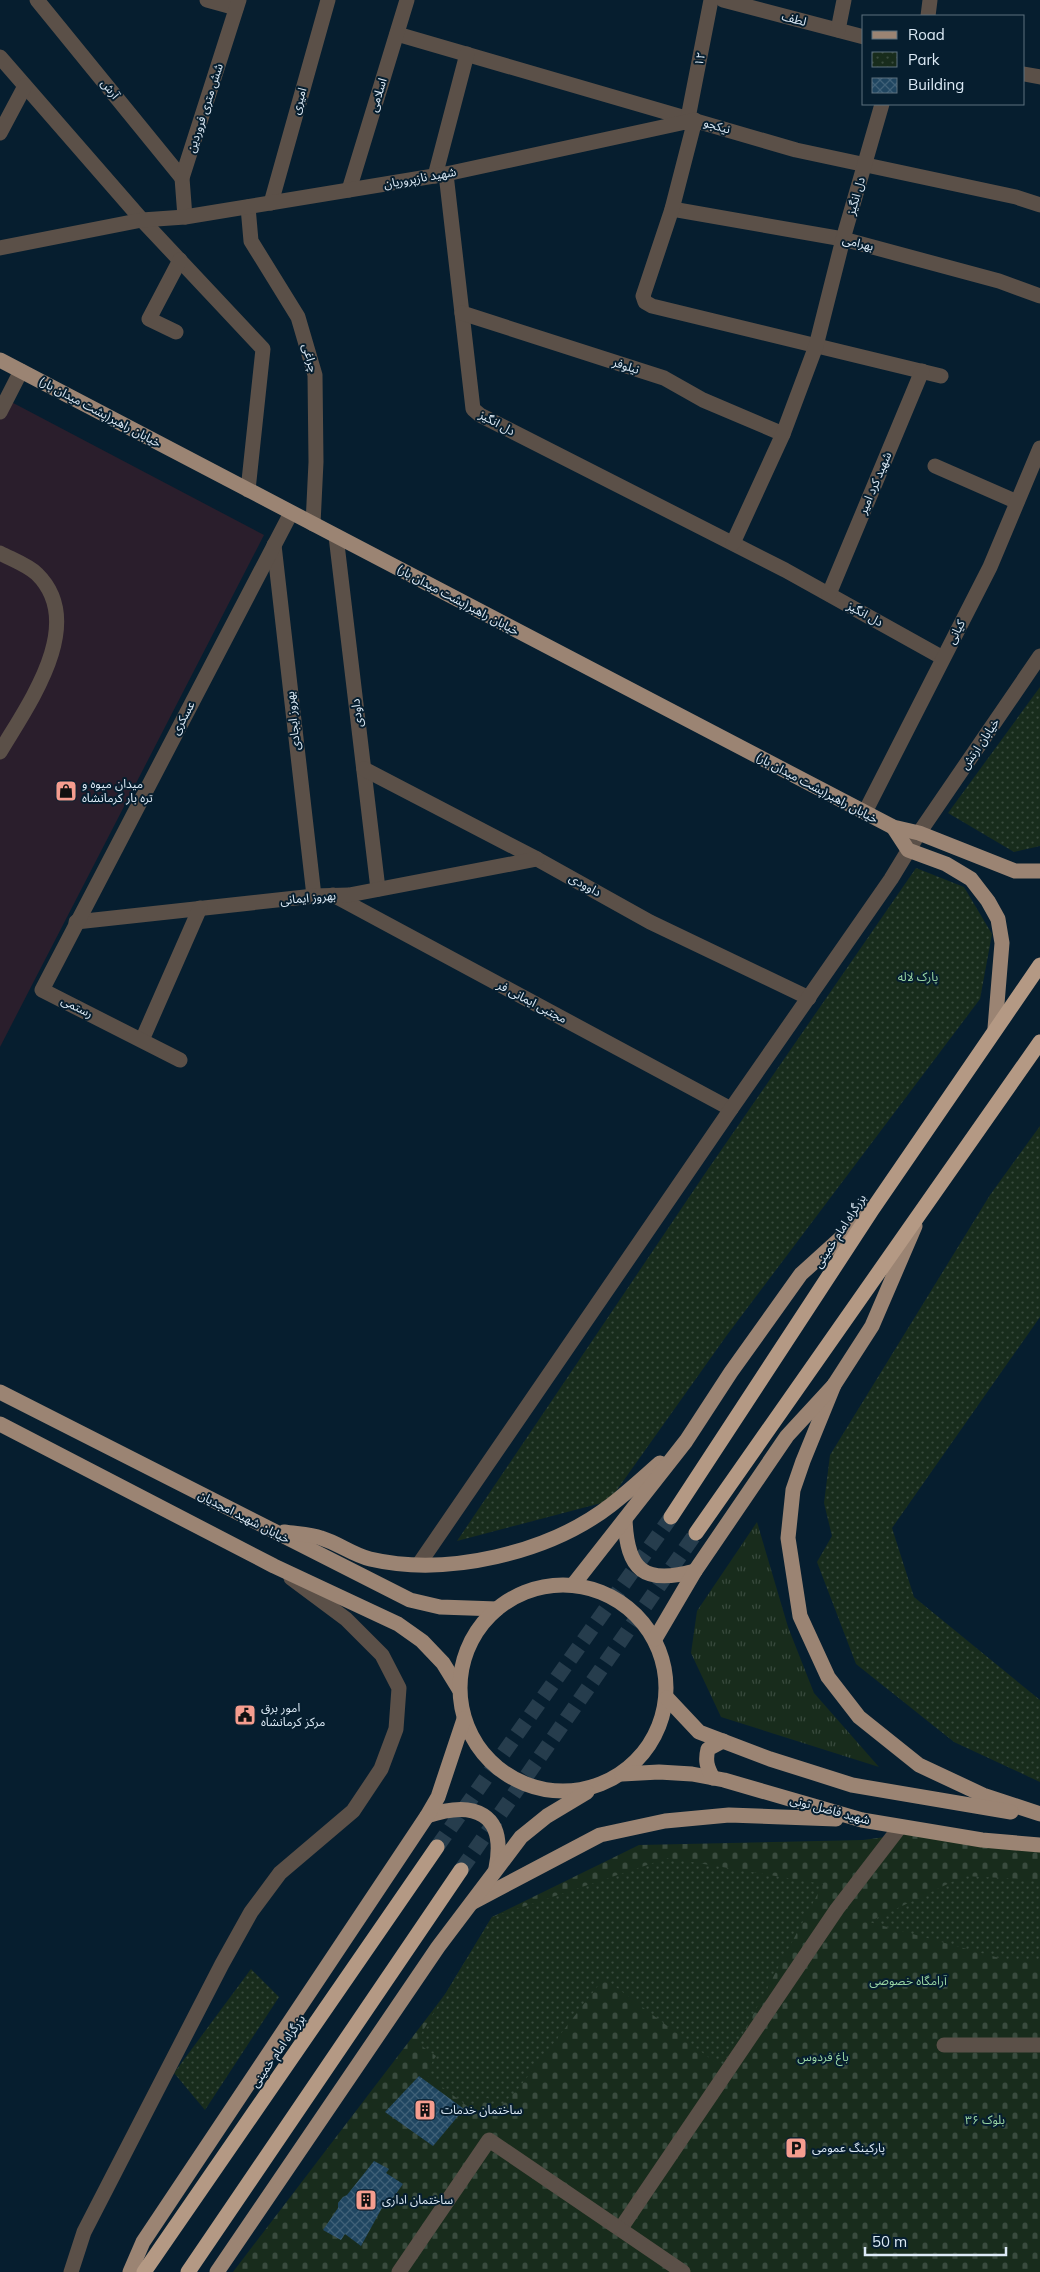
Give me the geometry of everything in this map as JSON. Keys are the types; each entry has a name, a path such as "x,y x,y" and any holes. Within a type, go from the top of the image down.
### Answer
{"highway":[{"name":"بزرگراه امام خمینی","path":"671,1517 872,1210 1040,965"},
{"path":"696,1533 1040,1042"},
{"name":"بزرگراه امام خمینی","path":"144,2272 437,1847"},
{"path":"188,2272 461,1870"}],"main road":[{"name":"خیابان راهبر(پشت میدان بار)","path":"0,360 893,828 919,833 1014,871 1040,871"},
{"path":"893,828 908,850 946,864 971,879 988,901 998,919 1002,943 995,1028"},
{"path":"573,1585 686,1441 731,1372 801,1274 872,1210"},
{"path":"655,1639 695,1571 787,1436 834,1385 872,1326 920,1214"},
{"path":"834,1385 793,1490 788,1538 800,1616 828,1677 859,1717 919,1765 983,1795 1040,1816"},
{"name":"خیابان شهید امجدیان","path":"0,1392 410,1600 440,1607 497,1609"},
{"path":"0,1424 274,1566 398,1624 422,1640 443,1663 459,1689"},
{"path":"268,1529 321,1538 369,1559 418,1564 465,1563 511,1554 558,1537 610,1506 686,1441"},
{"path":"625,1519 628,1552 633,1563 651,1575 672,1577 695,1571"},
{"path":"217,2272 470,1904 521,1837 547,1816 594,1787 622,1774 644,1754 660,1728 667,1698 665,1668 655,1639 634,1613 606,1594 573,1585 546,1587 520,1594 497,1609 477,1632 464,1659 459,1689 464,1719 478,1748 501,1771 530,1786 562,1792 594,1787"},
{"path":"667,1698 699,1732 770,1760 852,1785 1040,1816"},
{"path":"130,2272 143,2242 427,1816 441,1790 464,1719"},
{"path":"713,1778 706,1765 706,1756 708,1749 723,1741"},
{"name":"شهید فاضل تونی","path":"622,1774 659,1772 692,1774 713,1778 862,1820 982,1840 1040,1845"},
{"path":"427,1816 458,1808 474,1811 487,1818 497,1832 499,1856 496,1870"},
{"path":"470,1904 600,1835 665,1821 729,1815 862,1820"}],"street":[{"name":"آرش","path":"38,0 182,178"},
{"path":"207,0 237,4"},
{"name":"امیری","path":"271,203 328,0"},
{"name":"اسلامی","path":"349,190 407,0"},
{"name":"۱۲","path":"692,119 711,0"},
{"name":"لطف","path":"724,0 862,36"},
{"path":"838,30 844,0"},
{"path":"928,15 930,0"},
{"name":"شش متری فروردین","path":"185,217 182,178 237,4"},
{"name":"نیکجو","path":"397,34 796,150 1016,197 1040,206"},
{"path":"440,175 467,54"},
{"path":"0,57 142,220 263,349 248,490"},
{"path":"1025,74 1040,77"},
{"path":"0,133 25,86"},
{"name":"دل انگیز","path":"733,543 783,434 816,346 843,239 882,105"},
{"path":"692,119 672,210 643,296 645,302 652,306 941,376"},
{"name":"شهید نازپروریان","path":"0,248 142,220 185,217 440,175 692,119"},
{"name":"دل انگیز","path":"440,175 462,313 474,409 480,415 733,543 943,658"},
{"name":"چراغی","path":"248,207 251,240 298,317 315,375 316,462 313,524"},
{"name":"بهرامی","path":"672,210 843,239 1000,281 1040,296"},
{"path":"176,332 149,319 180,260"},
{"name":"نیلوفر","path":"462,313 664,378 703,400 783,434"},
{"path":"0,412 21,371"},
{"name":"شهید کرد امیر","path":"829,594 922,371"},
{"name":"کیانی","path":"865,812 990,567 1040,448"},
{"path":"935,466 1017,502"},
{"name":"عسکری","path":"76,922 291,514"},
{"name":"داودی","path":"336,536 378,889"},
{"name":"بهروز ایجادی","path":"274,546 314,896"},
{"path":"0,553 36,572 49,588 56,630 46,671 0,752"},
{"name":"خیابان ارتش","path":"418,1564 891,879 919,833 1040,656"},
{"name":"داوودی","path":"364,769 537,858 650,922 809,998"},
{"name":"بهروز ایمانی","path":"76,922 378,889 537,858"},
{"name":"مجتبی ایمانی فر","path":"333,895 731,1109"},
{"path":"142,1040 200,908"},
{"name":"رستمی","path":"76,922 42,990 180,1060"},
{"path":"71,2272 84,2232 222,1964 251,1912 280,1873 353,1811 380,1770 396,1729 399,1688 382,1655 346,1619 274,1566"},
{"path":"620,2228 837,1909 900,1827"},
{"path":"944,2045 1040,2045"},
{"path":"399,2272 489,2140 684,2272"}],"shaded area":[{"name":"میدان میوه و تره بار کرمانشاه","path":"0,396 264,535 0,1047"}],"green space":[{"path":"1040,687 1040,846 1014,852 948,813"},
{"name":"پارک لاله","path":"916,868 964,887 992,934 980,999 727,1335 609,1501 457,1541 704,1175"},
{"path":"1040,1126 1040,1317 892,1528 914,1597 1040,1700 1040,1782 954,1742 856,1664 817,1562 832,1536 824,1503 830,1455 990,1195"},
{"path":"757,1522 788,1627 814,1693 879,1767 721,1717 691,1653 697,1611"},
{"name":"باغ فردوس","path":"929,1831 1040,1844 1040,2272 233,2272 446,1993 492,1917 639,1845 863,1840"},
{"path":"668,1858 823,1884 724,2069 604,1978 518,2089 491,2115 485,2116 488,2098 481,2100 471,2109 425,2074 436,2056 416,2042 492,1917"},
{"path":"964,1876 1040,1880 1040,1960 1003,1959 869,1922"},
{"path":"251,1969 279,1997 205,2110 174,2073"}],"building":[{"name":"ساختمان خدمات","path":"419,2076 464,2109 433,2146 385,2112"},
{"name":"ساختمان اداری","path":"374,2161 389,2169 386,2173 403,2184 385,2209 383,2206 361,2246 345,2234 341,2240 323,2230 338,2208 338,2203 347,2195"}],"tunnel":[{"path":"437,1847 671,1517"},
{"path":"461,1870 696,1533"}],"place":[{"name":"میدان میوه و تره بار کرمانشاه","path":"66,791"},
{"name":"امور برق مرکز کرمانشاه","path":"245,1715"},
{"name":"ساختمان خدمات","path":"425,2110"},
{"name":"پارکینگ عمومی","path":"796,2148"},
{"name":"ساختمان اداری","path":"366,2200"}],"park label":[{"name":"آرامگاه خصوصی","path":"908,1981"},
{"name":"بلوک ۳۶","path":"985,2120"}]}
